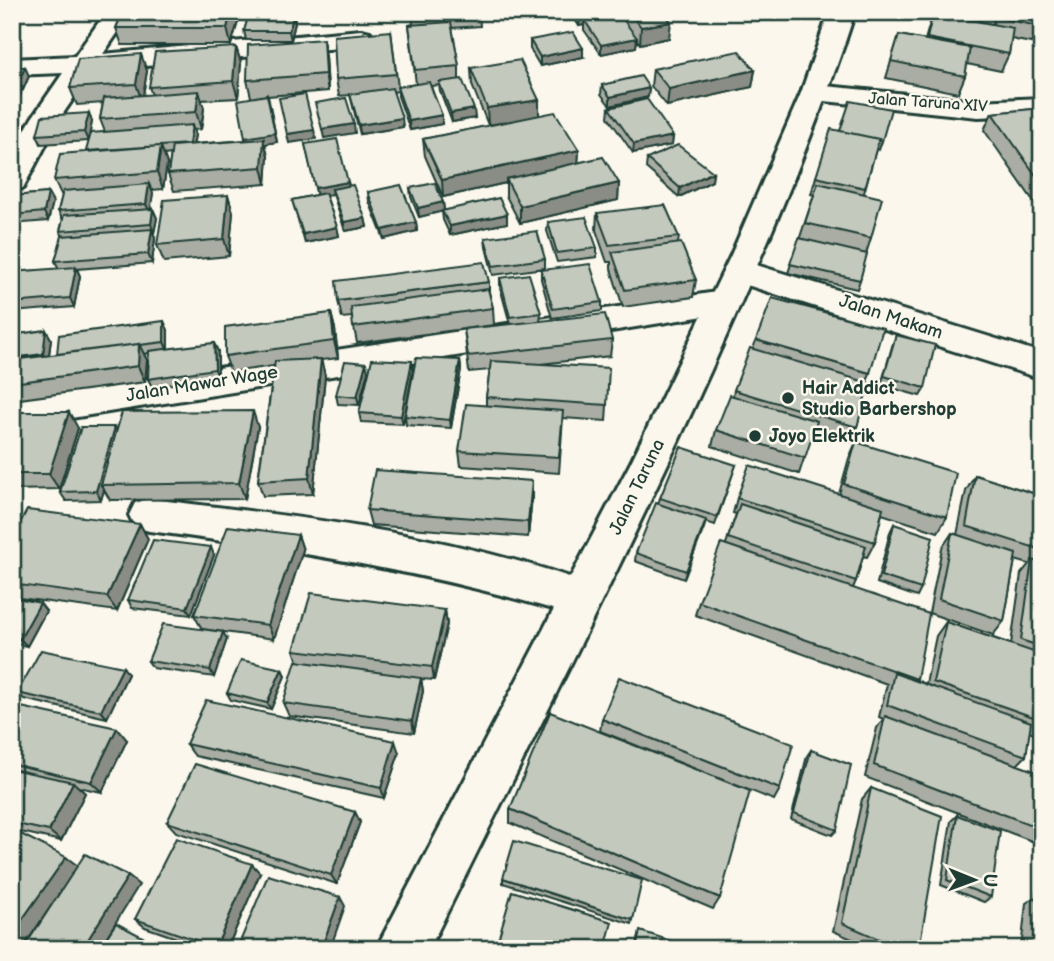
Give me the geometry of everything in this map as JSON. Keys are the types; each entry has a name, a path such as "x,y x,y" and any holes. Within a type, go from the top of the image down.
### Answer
{"street":[{"path":"12,181 46,118 118,12"},
{"name":"Jalan Taruna","path":"402,949 648,467 731,287 815,93 842,12"},
{"path":"12,67 83,64 361,38"},
{"name":"Jalan Taruna XIV","path":"815,93 978,109 1042,106"},
{"name":"Jalan Makam","path":"731,287 1042,366"},
{"name":"Jalan Mawar Wage","path":"12,411 34,410 731,287"},
{"path":"149,514 262,528 400,552 514,578 580,599"}],"building":[{"path":"123,12 231,12 227,28 116,28"},
{"path":"576,12 604,12 580,17"},
{"path":"630,12 664,12 671,22 641,27"},
{"path":"998,12 1041,12 1039,26 997,18"},
{"path":"933,13 1013,28 1009,54 927,38"},
{"path":"249,14 294,14 289,31 244,31"},
{"path":"619,14 637,38 601,45 585,21"},
{"path":"451,22 459,66 415,70 409,25"},
{"path":"391,31 396,74 336,79 334,36"},
{"path":"573,32 583,48 540,57 530,40"},
{"path":"899,35 970,48 965,76 891,61"},
{"path":"323,39 325,74 247,80 248,45"},
{"path":"236,47 233,81 149,87 155,52"},
{"path":"739,51 755,70 669,89 653,69"},
{"path":"141,54 136,84 70,88 78,59"},
{"path":"520,60 539,100 487,108 471,68"},
{"path":"12,67 25,67 19,81 12,81"},
{"path":"641,76 649,88 610,97 602,85"},
{"path":"462,79 474,109 451,113 439,82"},
{"path":"429,82 442,115 409,121 397,87"},
{"path":"392,88 402,118 359,125 350,94"},
{"path":"199,91 196,112 100,119 104,98"},
{"path":"305,94 314,130 287,134 279,98"},
{"path":"267,95 275,133 245,138 238,100"},
{"path":"346,98 354,124 322,129 315,103"},
{"path":"647,99 673,136 634,144 609,108"},
{"path":"850,101 891,109 882,141 840,131"},
{"path":"1042,108 1042,184 992,113"},
{"path":"555,112 579,150 442,180 423,139"},
{"path":"89,113 84,132 37,135 42,116"},
{"path":"192,125 189,144 86,151 91,133"},
{"path":"831,129 879,139 865,188 816,177"},
{"path":"264,139 262,167 168,174 172,146"},
{"path":"337,139 348,182 315,188 305,144"},
{"path":"678,145 713,172 680,188 647,159"},
{"path":"161,146 157,172 54,180 60,154"},
{"path":"603,157 619,183 520,206 506,179"},
{"path":"435,183 443,202 418,208 410,188"},
{"path":"818,183 882,198 871,238 805,223"},
{"path":"149,184 146,204 58,211 63,191"},
{"path":"353,185 365,218 344,222 332,189"},
{"path":"401,185 416,222 382,230 368,192"},
{"path":"48,193 44,212 12,215 12,196"},
{"path":"325,193 337,227 303,234 292,200"},
{"path":"228,195 224,239 157,245 164,200"},
{"path":"499,198 507,214 450,226 442,211"},
{"path":"665,205 679,237 609,245 597,213"},
{"path":"153,209 151,224 60,231 64,215"},
{"path":"586,217 597,248 557,253 548,222"},
{"path":"152,229 148,254 55,261 62,236"},
{"path":"537,231 545,259 493,266 485,238"},
{"path":"799,238 867,254 860,280 790,264"},
{"path":"681,243 696,280 625,290 612,252"},
{"path":"484,262 489,282 338,301 336,281"},
{"path":"590,264 602,302 553,309 541,270"},
{"path":"76,267 70,298 12,303 12,272"},
{"path":"529,274 541,313 510,317 500,278"},
{"path":"488,289 493,308 353,327 351,307"},
{"path":"772,298 883,328 870,373 756,340"},
{"path":"331,313 334,341 225,356 225,327"},
{"path":"605,314 612,340 468,356 464,329"},
{"path":"164,321 164,342 57,354 59,335"},
{"path":"46,330 43,354 12,358 12,335"},
{"path":"896,335 935,345 925,388 884,376"},
{"path":"214,343 215,369 148,379 149,351"},
{"path":"139,344 138,366 12,383 12,360"},
{"path":"750,348 869,383 857,427 734,390"},
{"path":"416,358 460,360 450,420 405,416"},
{"path":"321,359 309,478 258,481 275,361"},
{"path":"372,359 412,361 401,416 359,413"},
{"path":"345,361 366,363 357,397 336,395"},
{"path":"491,361 609,368 607,405 486,397"},
{"path":"730,395 817,421 805,458 716,430"},
{"path":"466,404 563,411 559,457 459,451"},
{"path":"253,411 239,483 101,485 122,412"},
{"path":"12,412 69,412 49,474 12,474"},
{"path":"81,427 115,427 96,491 60,492"},
{"path":"856,442 956,473 947,517 844,484"},
{"path":"681,447 736,465 717,517 660,498"},
{"path":"749,465 883,508 875,542 737,498"},
{"path":"375,470 532,481 528,522 367,510"},
{"path":"975,475 1042,496 1042,550 966,526"},
{"path":"656,503 706,520 686,571 636,553"},
{"path":"740,504 866,546 856,581 728,538"},
{"path":"27,510 140,524 107,597 12,584 12,538"},
{"path":"894,524 933,537 921,589 881,576"},
{"path":"228,526 298,535 268,625 194,615"},
{"path":"952,533 1016,554 1004,621 939,599"},
{"path":"153,540 211,547 187,608 128,600"},
{"path":"721,543 929,614 917,679 699,602"},
{"path":"1032,560 1042,563 1042,647 1021,640"},
{"path":"311,593 445,610 432,667 294,650"},
{"path":"12,597 40,603 20,639 12,637"},
{"path":"946,622 1042,655 1042,720 933,682"},
{"path":"163,624 223,632 210,670 148,661"},
{"path":"41,650 123,667 101,711 17,693"},
{"path":"241,660 282,669 267,703 227,693"},
{"path":"296,661 421,678 412,721 283,703"},
{"path":"894,673 1031,722 1026,756 887,705"},
{"path":"619,677 793,744 780,789 602,719"},
{"path":"206,700 395,741 381,788 186,744"},
{"path":"12,705 117,728 91,782 12,764"},
{"path":"550,712 750,791 720,898 510,809"},
{"path":"885,716 1042,774 1042,829 874,765"},
{"path":"811,750 851,765 837,830 794,813"},
{"path":"195,764 355,812 331,875 167,822"},
{"path":"12,769 73,782 49,831 12,823"},
{"path":"871,788 942,816 919,949 902,949 842,923"},
{"path":"957,815 1000,831 991,897 947,880"},
{"path":"12,831 66,857 12,934"},
{"path":"176,838 252,864 216,947 135,919"},
{"path":"514,841 642,880 633,920 503,878"},
{"path":"85,854 128,876 82,949 23,949"},
{"path":"268,875 340,897 321,949 237,949"},
{"path":"512,891 612,922 605,949 496,947"},
{"path":"1040,894 1042,949 1035,949"},
{"path":"116,923 165,949 99,949"},
{"path":"640,931 696,949 636,949"}],"place":[{"name":"Hair Addict Studio Barbershop","path":"788,398"},
{"name":"Joyo Elektrik","path":"755,436"}]}
